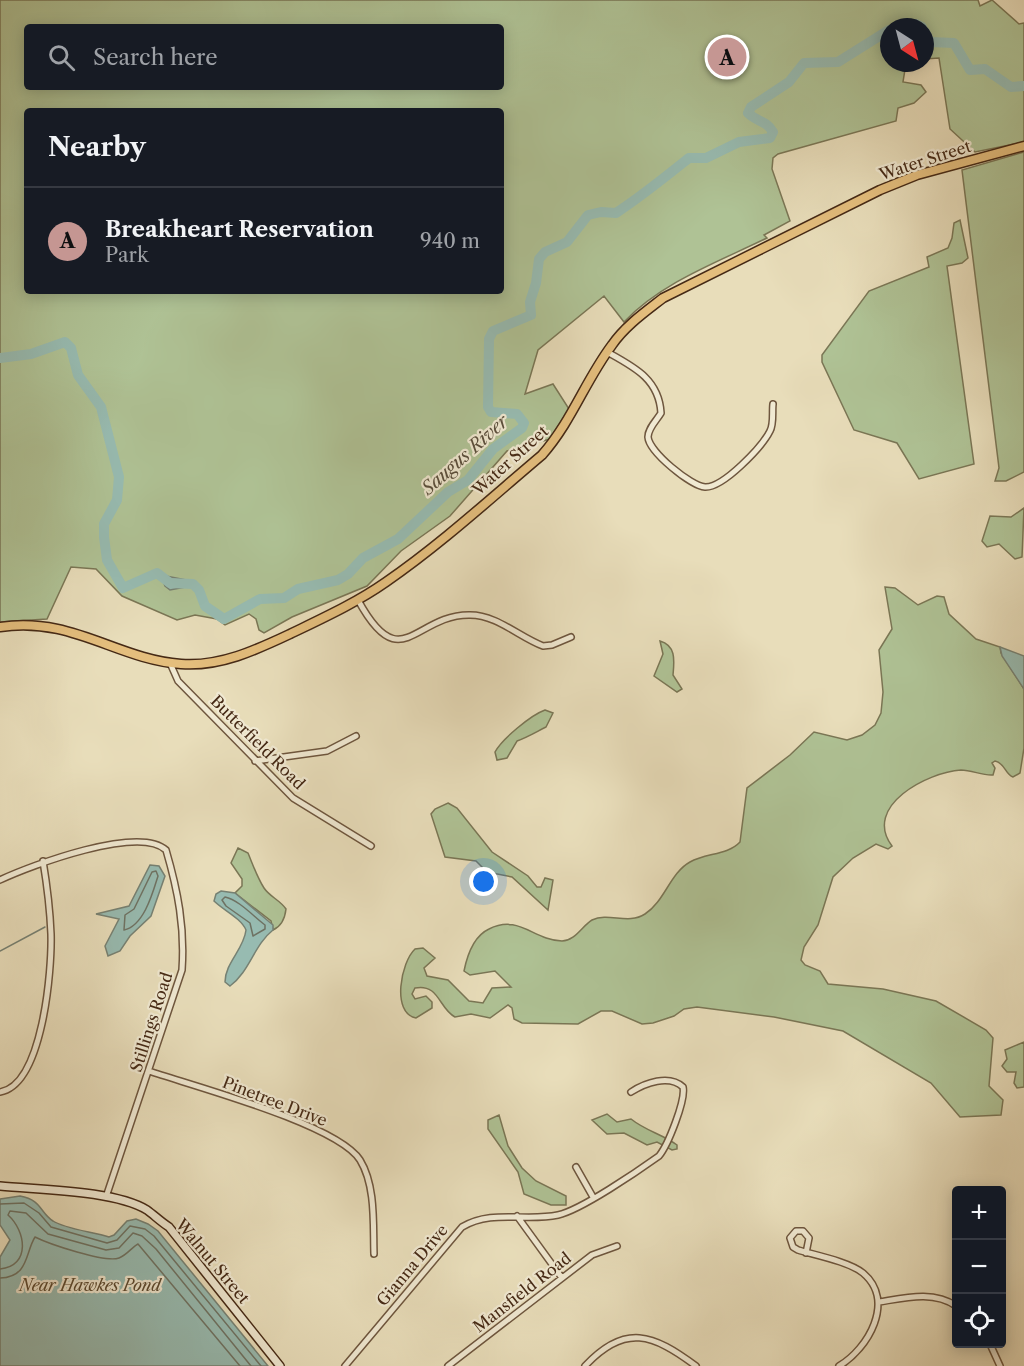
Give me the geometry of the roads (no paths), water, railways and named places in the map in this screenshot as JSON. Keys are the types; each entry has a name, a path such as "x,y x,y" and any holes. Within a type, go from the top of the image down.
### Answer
{"main road":[{"name":"Water Street","path":"0,627 29,625 59,628 141,656 170,663 207,663 243,654 358,600 418,557 542,455 562,433 607,352 635,320 663,298 821,218 917,175 1024,146"},
{"name":"Walnut Street","path":"0,1186 106,1197 146,1209 169,1227 280,1366"}],"street":[{"path":"607,352 646,377 655,386 661,413 649,434 650,442 668,464 696,486 705,487 722,481 759,448 772,429 772,404"},
{"path":"358,600 370,624 382,634 399,639 449,619 470,615 488,619 543,646 552,645 571,637"},
{"name":"Butterfield Road","path":"170,663 178,681 293,798 371,846"},
{"path":"255,761 327,751 356,736"},
{"name":"Stillings Road","path":"44,861 108,845 147,842 159,844 166,850 181,908 183,960 150,1071 106,1197"},
{"path":"0,879 44,861 51,936 46,999 39,1037 25,1074 8,1090 0,1092"},
{"name":"Pinetree Drive","path":"150,1071 268,1110 332,1137 355,1153 365,1170 370,1189 374,1254"},
{"name":"Gianna Drive","path":"345,1366 462,1227 484,1217 565,1213 658,1156 668,1143 685,1097 683,1087 671,1081 642,1085 631,1092"},
{"path":"576,1167 593,1197"},
{"path":"517,1216 562,1278"},
{"name":"Mansfield Road","path":"448,1366 592,1255 617,1246"},
{"path":"806,1253 863,1273 879,1302 877,1318 868,1337 853,1355 839,1366"},
{"path":"879,1302 928,1297 952,1304"},
{"path":"585,1366 610,1343 626,1338 642,1337 661,1343 696,1366"},
{"path":"992,1348 1000,1366"}],"water":[{"path":"161,575 191,581 196,585 170,590 165,586"},
{"path":"1000,647 1024,656 1024,689 1002,656"},
{"path":"150,865 159,866 165,876 151,916 130,936 120,951 108,956 105,946 119,919 96,914 129,906"},
{"path":"221,891 235,893 273,925 273,930 261,943 237,980 230,986 225,982 226,975 245,937 246,930 236,918 214,901 216,894"},
{"name":"Near Hawkes Pond","path":"20,1196 33,1200 49,1218 58,1224 109,1237 114,1235 127,1221 136,1219 148,1224 158,1231 268,1366 0,1366 0,1257 10,1240 0,1225 0,1199"}],"waterway":[{"name":"Saugus River","path":"0,358 31,354 65,342 71,348 78,375 101,407 119,477 117,500 104,524 104,537 107,560 123,588 157,573 170,583 193,584 199,590 205,606 224,619 260,599 284,598 298,589 338,580 348,574 363,558 398,539 448,492 468,480 493,449 522,428 524,423 517,414 491,412 488,407 489,339 493,331 531,315 530,302 536,283 539,259 545,252 567,242 588,215 601,212 616,213 689,158 706,158 739,142 770,138 773,132 748,113 751,107 789,82 804,63 838,62 880,36"},
{"name":"Saugus River","path":"934,42 954,43 970,70 985,69 1011,87 1024,86"},
{"path":"0,951 45,927"}],"place":[{"name":"Breakheart Reservation","path":"727,57"}]}
